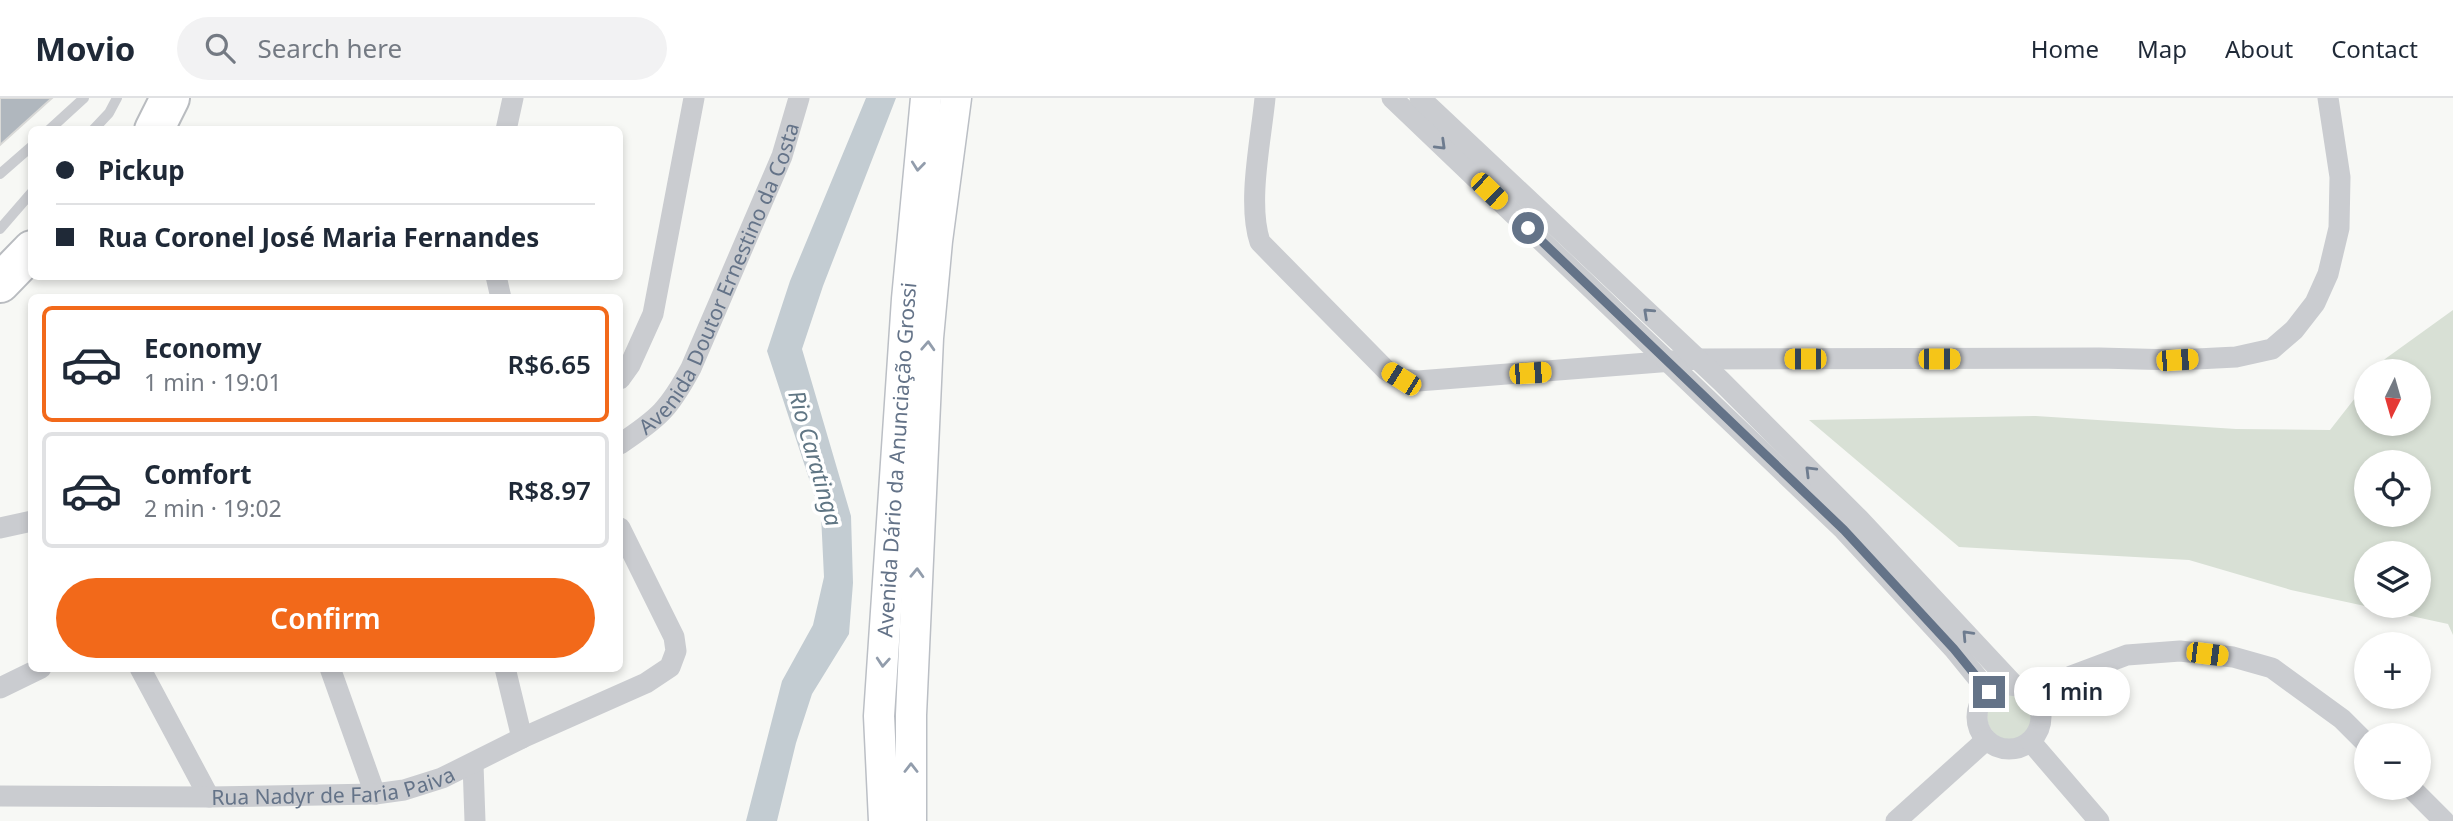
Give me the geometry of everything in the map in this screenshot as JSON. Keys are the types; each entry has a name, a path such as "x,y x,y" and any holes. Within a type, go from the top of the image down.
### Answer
{"highway":[{"path":"136,126 150,98"},
{"path":"156,126 170,98"},
{"path":"0,283 28,254"},
{"path":"0,301 28,275"}],"main road":[{"name":"Avenida Dário da Anunciação Grossi","path":"884,821 879,716 906,313 926,98"},
{"name":"Avenida Dário da Anunciação Grossi","path":"911,821 911,715 928,338 937,242 956,98"},
{"path":"879,716 911,715"}],"street":[{"path":"507,126 513,98"},
{"path":"623,375 631,365 653,314 694,98"},
{"name":"Avenida Doutor Ernestino da Costa","path":"623,441 652,422 673,401 691,368 782,156 799,98"},
{"path":"1265,98 1254,207 1255,226 1260,242 1386,370 1401,379 1418,381 1698,359 2177,360 2236,357 2272,349 2294,330 2315,303 2328,274 2339,228 2340,177 2328,98"},
{"path":"1392,98 1844,530 1954,649 1989,692"},
{"path":"1420,98 1698,359 1859,519 2014,685"},
{"path":"1698,391 1710,393 1718,389 1721,382"},
{"path":"0,528 28,522"},
{"name":"Rua Nadyr de Faria Paiva","path":"0,796 209,797 375,794 404,790 442,778 522,738 646,683 670,667 676,651 674,637 623,534"},
{"path":"2035,698 2071,676 2127,655 2180,651 2233,657 2272,668 2342,719 2354,731"},
{"path":"0,688 33,672"},
{"path":"142,672 209,797"},
{"path":"331,672 375,794"},
{"path":"506,672 522,738"},
{"path":"2004,685 2014,685 2024,688 2035,698 2042,713 2041,723 2031,742 2021,748 1999,749 1986,740 1977,725 1976,714 1979,703 1989,692 2004,685"},
{"path":"1896,821 1986,740"},
{"path":"2031,742 2099,821"},
{"path":"473,764 475,821"},
{"path":"2423,800 2444,821"}],"lane":[{"path":"53,126 83,98"},
{"path":"97,126 109,113 117,98"},
{"path":"0,174 28,150"},
{"path":"0,229 28,197"}],"shaded area":[{"path":"2453,310 2453,635 2448,624 2420,618 2431,618 2431,541 2354,541 2354,604 2291,590 2189,560 1959,547 1809,420 2036,416 2236,429 2330,430 2354,399 2354,436 2431,436 2431,359 2385,359"},
{"path":"2011,692 2028,699 2035,716 2028,733 2011,740 1994,733 1987,716 1994,699"}],"water":[{"name":"Rio Caratinga","path":"866,98 896,98 823,286 802,349 851,516 853,583 849,634 812,694 796,743 777,821 746,821 782,681 813,625 824,577 821,515 767,351 790,281"}],"building":[{"path":"0,98 52,98 0,145"}],"route":[{"path":"1528,228 1844,530 1954,649 1989,692"}]}
